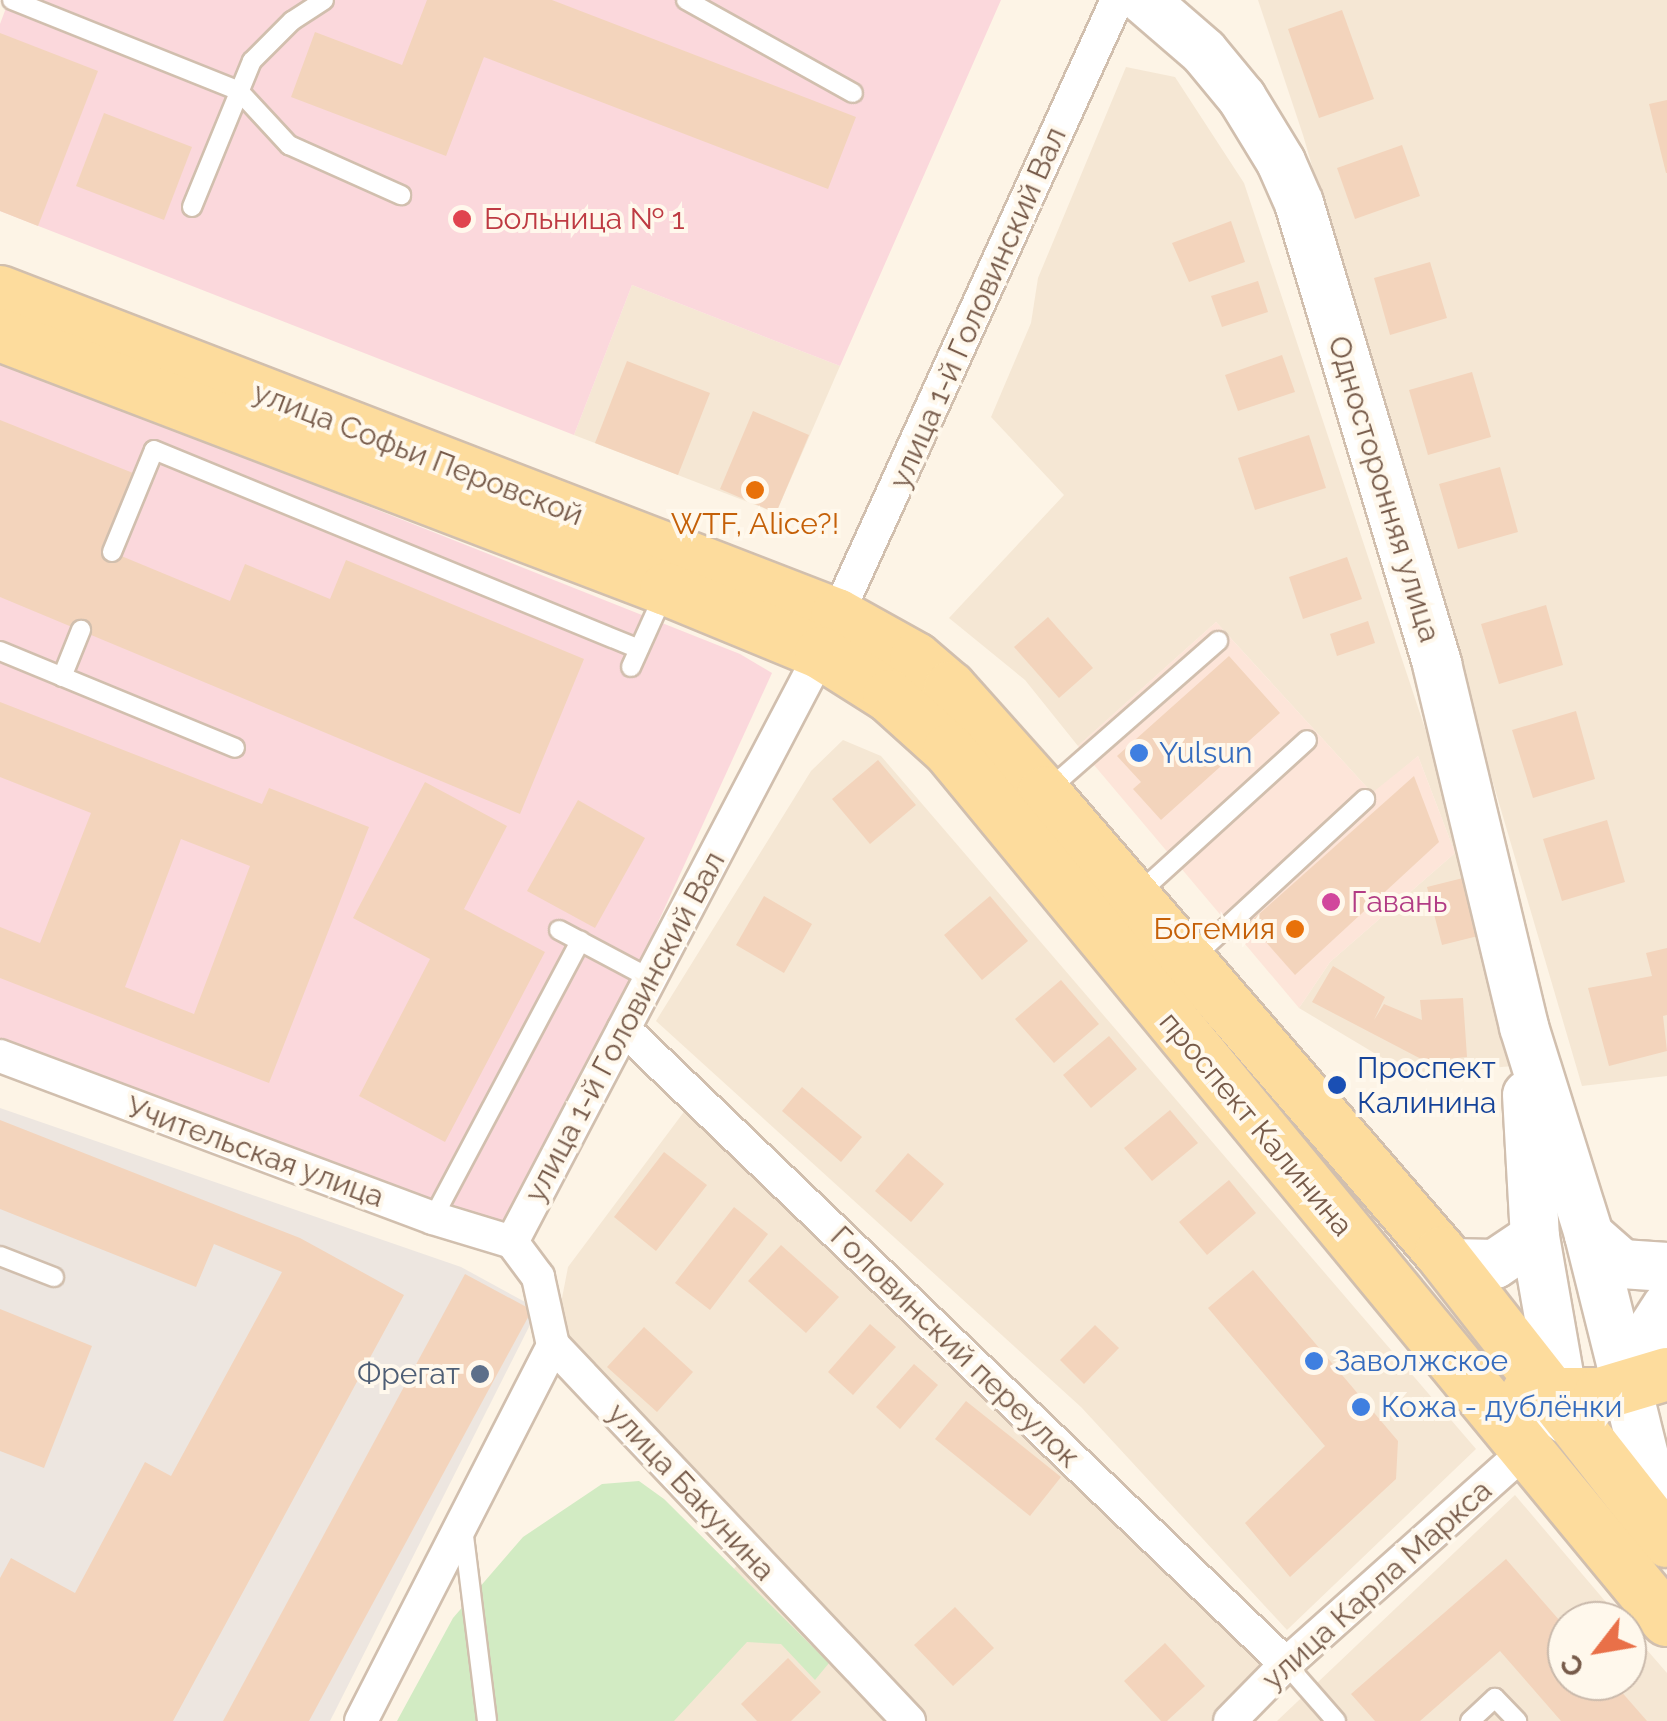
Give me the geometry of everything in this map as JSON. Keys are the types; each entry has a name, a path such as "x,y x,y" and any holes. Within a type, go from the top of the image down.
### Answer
{"main road":[{"name":"улица Софьи Перовской","path":"0,292 829,634"},
{"name":"улица Софьи Перовской","path":"0,335 666,589 829,634"},
{"name":"проспект Калинина","path":"829,634 898,647 934,673 1044,793 1450,1263 1563,1421 1666,1540"},
{"name":"проспект Калинина","path":"829,634 949,750 1460,1372 1563,1421 1636,1582"},
{"path":"1563,1421 1636,1384"}],"street":[{"name":"улица 1-й Головинский Вал","path":"512,1242 829,634 1117,0"},
{"name":"Односторонняя улица","path":"1144,0 1204,52 1242,98 1281,162 1299,203 1437,664 1524,1027 1636,1384 1666,1540"},
{"name":"Односторонняя улица","path":"1524,1027 1535,1237 1563,1421"},
{"name":"Головинский переулок","path":"624,1029 1286,1664"},
{"name":"Учительская улица","path":"0,1056 433,1218 512,1242"},
{"path":"1589,1235 1622,1264 1667,1267"},
{"path":"1450,1263 1494,1264 1535,1237"},
{"path":"361,1721 553,1345 538,1278 512,1242"},
{"path":"1563,1421 1614,1434 1636,1384 1643,1343 1667,1306"},
{"name":"улица Бакунина","path":"553,1345 908,1721"},
{"path":"1563,1421 1617,1525 1636,1582"},
{"name":"улица Карла Маркса","path":"1230,1721 1286,1664 1563,1421"}],"lane":[{"path":"12,0 239,91 289,145 401,195"},
{"path":"192,207 252,61 272,38 324,0"},
{"path":"686,0 853,93"},
{"path":"112,552 154,450 639,648"},
{"path":"631,668 666,589"},
{"path":"62,676 81,630"},
{"path":"1044,793 1218,641"},
{"path":"0,651 235,748"},
{"path":"1134,897 1306,740"},
{"path":"1190,961 1365,799"},
{"path":"558,930 650,979"},
{"path":"433,1218 580,942"},
{"path":"0,1256 54,1277"},
{"path":"462,1520 487,1721"},
{"path":"1286,1664 1336,1721"},
{"path":"1470,1721 1496,1698 1517,1721"}],"shaded area":[{"name":"Больница № 1","path":"9,0 1001,0 840,366 632,285 574,435 0,211 0,24"},
{"path":"1258,0 1667,0 1667,1076 1582,1086 1303,135"},
{"path":"1126,67 1175,77 1244,183 1465,849 1513,1066 1411,1075 1299,1008 1330,962 1455,853 1418,756 1373,794 1216,622 1078,746 1025,680 949,618 1064,495 991,417 1031,323 1038,278"},
{"path":"632,285 840,366 776,513 574,435"},
{"path":"0,360 740,654 772,673 512,1242 0,1056"},
{"path":"1216,622 1372,793 1418,756 1455,853 1330,962 1299,1008 1078,746"},
{"path":"843,740 881,756 1476,1449 1287,1630 1081,1407 656,1021 811,771"},
{"path":"695,1097 1286,1664 1230,1721 589,1721 749,1553 553,1345 568,1267"},
{"path":"0,1108 461,1267 538,1309 330,1721 0,1721"},
{"path":"1515,1495 1605,1601 1547,1601 1547,1701 1647,1701 1647,1650 1667,1673 1667,1721 1277,1721"}],"green space":[{"path":"639,1481 664,1499 829,1663 815,1680 781,1644 747,1642 674,1721 397,1721 453,1618 523,1537 602,1484"}],"building":[{"path":"427,0 552,0 856,117 828,189 484,57 446,156 291,97 315,32 402,65"},
{"path":"1342,10 1374,99 1319,118 1288,29"},
{"path":"0,33 98,71 38,226 0,211"},
{"path":"1667,100 1667,173 1666,173 1649,104"},
{"path":"104,113 192,147 164,220 76,186"},
{"path":"1402,145 1420,196 1355,219 1337,168"},
{"path":"1231,221 1245,262 1189,282 1172,243"},
{"path":"1430,262 1447,318 1390,335 1374,278"},
{"path":"1258,281 1268,312 1222,327 1211,296"},
{"path":"1282,355 1295,392 1238,411 1225,375"},
{"path":"627,361 710,393 678,475 595,443"},
{"path":"1472,372 1491,437 1428,455 1409,390"},
{"path":"753,411 809,435 776,513 720,489"},
{"path":"0,420 133,473 102,548 230,601 245,564 330,599 346,560 584,659 520,814 0,597"},
{"path":"1309,435 1326,488 1255,510 1238,458"},
{"path":"1500,467 1518,532 1458,549 1439,484"},
{"path":"1347,557 1362,599 1303,619 1289,577"},
{"path":"1546,605 1563,665 1499,684 1481,624"},
{"path":"1048,617 1093,668 1059,698 1014,647"},
{"path":"1368,621 1375,643 1337,656 1330,634"},
{"path":"1229,656 1280,713 1161,820 1133,789 1141,782 1117,756"},
{"path":"0,702 262,804 269,788 369,827 269,1083 0,978 0,927 40,943 91,813 0,777","holes":["181,839 250,866 194,1014 125,987"]},
{"path":"1576,711 1595,779 1533,798 1512,730"},
{"path":"878,760 916,805 870,844 832,799"},
{"path":"1414,776 1439,842 1295,975 1249,923"},
{"path":"425,782 507,826 464,909 545,952 445,1142 359,1096 430,959 353,918"},
{"path":"578,800 645,838 595,928 527,891"},
{"path":"1607,820 1625,882 1562,901 1543,839"},
{"path":"1463,878 1478,936 1442,945 1427,887"},
{"path":"764,896 812,924 784,973 736,945"},
{"path":"990,896 1028,941 982,980 944,935"},
{"path":"1667,948 1667,1015 1663,1016 1667,1051 1609,1066 1588,988 1652,976 1646,953"},
{"path":"1333,966 1385,997 1374,1020 1384,1004 1422,1020 1420,1000 1463,998 1467,1057 1425,1061 1312,1002"},
{"path":"1061,980 1099,1024 1054,1063 1015,1019"},
{"path":"1109,1036 1137,1069 1091,1108 1063,1075"},
{"path":"802,1087 862,1137 841,1162 782,1111"},
{"path":"1170,1110 1198,1143 1152,1181 1124,1148"},
{"path":"0,1120 300,1238 404,1295 173,1721 0,1721 0,1578 11,1558 75,1593 145,1462 171,1476 282,1272 214,1244 196,1287 0,1209"},
{"path":"664,1152 707,1185 656,1251 614,1217"},
{"path":"908,1153 944,1184 911,1222 875,1191"},
{"path":"1229,1180 1256,1213 1207,1255 1179,1222"},
{"path":"734,1207 768,1234 710,1310 675,1283"},
{"path":"781,1245 839,1297 806,1333 748,1281"},
{"path":"1253,1270 1398,1441 1396,1479 1290,1577 1245,1523 1325,1446 1208,1308"},
{"path":"465,1274 532,1310 309,1721 223,1721"},
{"path":"0,1309 92,1346 44,1468 0,1451"},
{"path":"870,1324 896,1347 853,1395 828,1372"},
{"path":"1095,1325 1119,1348 1084,1384 1060,1360"},
{"path":"644,1327 693,1372 657,1412 607,1367"},
{"path":"914,1364 938,1385 900,1429 876,1407"},
{"path":"966,1401 1061,1477 1030,1516 935,1439"},
{"path":"1506,1559 1547,1606 1547,1701 1630,1701 1647,1721 1561,1721 1500,1651 1420,1721 1375,1721 1351,1694"},
{"path":"955,1607 994,1648 953,1686 914,1645"},
{"path":"1165,1643 1205,1686 1167,1721 1161,1721 1124,1681"},
{"path":"788,1658 821,1692 791,1721 757,1721 741,1704"}],"place":[{"name":"Больница № 1","path":"462,219"},
{"name":"WTF, Alice?!","path":"755,490"},
{"name":"Yulsun","path":"1139,753"},
{"name":"Гавань","path":"1331,902"},
{"name":"Богемия","path":"1295,929"},
{"name":"Проспект Калинина","path":"1337,1085"},
{"name":"Заволжское","path":"1314,1361"},
{"name":"Фрегат","path":"480,1374"},
{"name":"Кожа - дублёнки","path":"1361,1407"}]}
